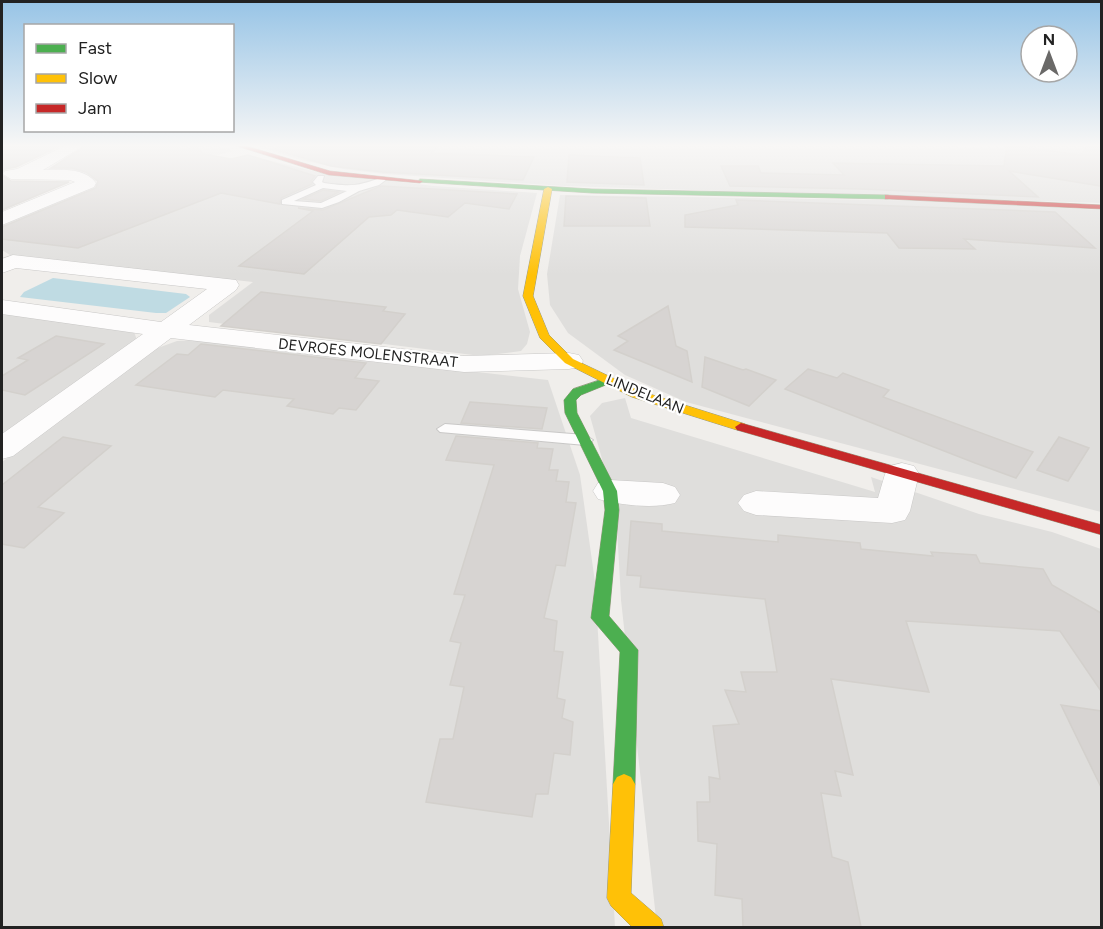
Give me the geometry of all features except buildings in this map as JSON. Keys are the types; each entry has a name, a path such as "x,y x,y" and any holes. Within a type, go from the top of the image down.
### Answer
{"street":[{"path":"2,219 75,188"},
{"path":"537,188 872,196 1101,207"},
{"name":"LINDELAAN","path":"548,189 528,296 544,336 569,361 636,394 697,415 1101,530"},
{"path":"2,449 228,285 5,261"},
{"name":"DEVROES MOLENSTRAAT","path":"2,307 167,330 464,364 569,361"},
{"path":"609,380 577,392 570,400 571,413 610,491 612,510 600,618 629,651 619,898 652,927"},
{"path":"756,503 904,513 902,474"},
{"path":"610,491 663,495"}],"lane":[{"path":"309,188 285,202 314,207 333,201 358,188"},
{"path":"445,429 585,441"}],"shaded area":[{"path":"83,188 114,188 146,203 185,188 469,188 537,193 520,256 518,289 530,332 527,344 521,351 481,356 209,322 209,315 253,282 10,255 2,250 2,222"},
{"path":"638,188 1101,188 1101,203"},
{"path":"560,195 946,201 1101,210 1101,512 686,402 625,375 568,333 550,305 547,274"},
{"path":"2,314 134,332 137,340 2,436"},
{"path":"197,340 548,380 580,475 595,582 615,927 2,927 2,462 155,349 177,341"},
{"path":"625,398 631,418 875,492 871,477 979,514 1052,532 1101,549 1101,927 657,927 621,600 616,509 590,416 602,403"}],"water":[{"path":"53,278 186,294 190,297 166,313 156,313 20,297 24,292"}],"traffic: fast":[{"path":"546,188 888,197"},
{"path":"609,380 577,392 570,400 571,413 610,491 612,510 600,618 629,650 624,784"}],"traffic: slow":[{"path":"548,189 528,296 544,336 569,361 636,394 741,427"},
{"path":"624,784 619,898 652,928"}],"traffic: jam":[{"path":"888,197 1102,207"},
{"path":"741,427 1102,530"}]}
